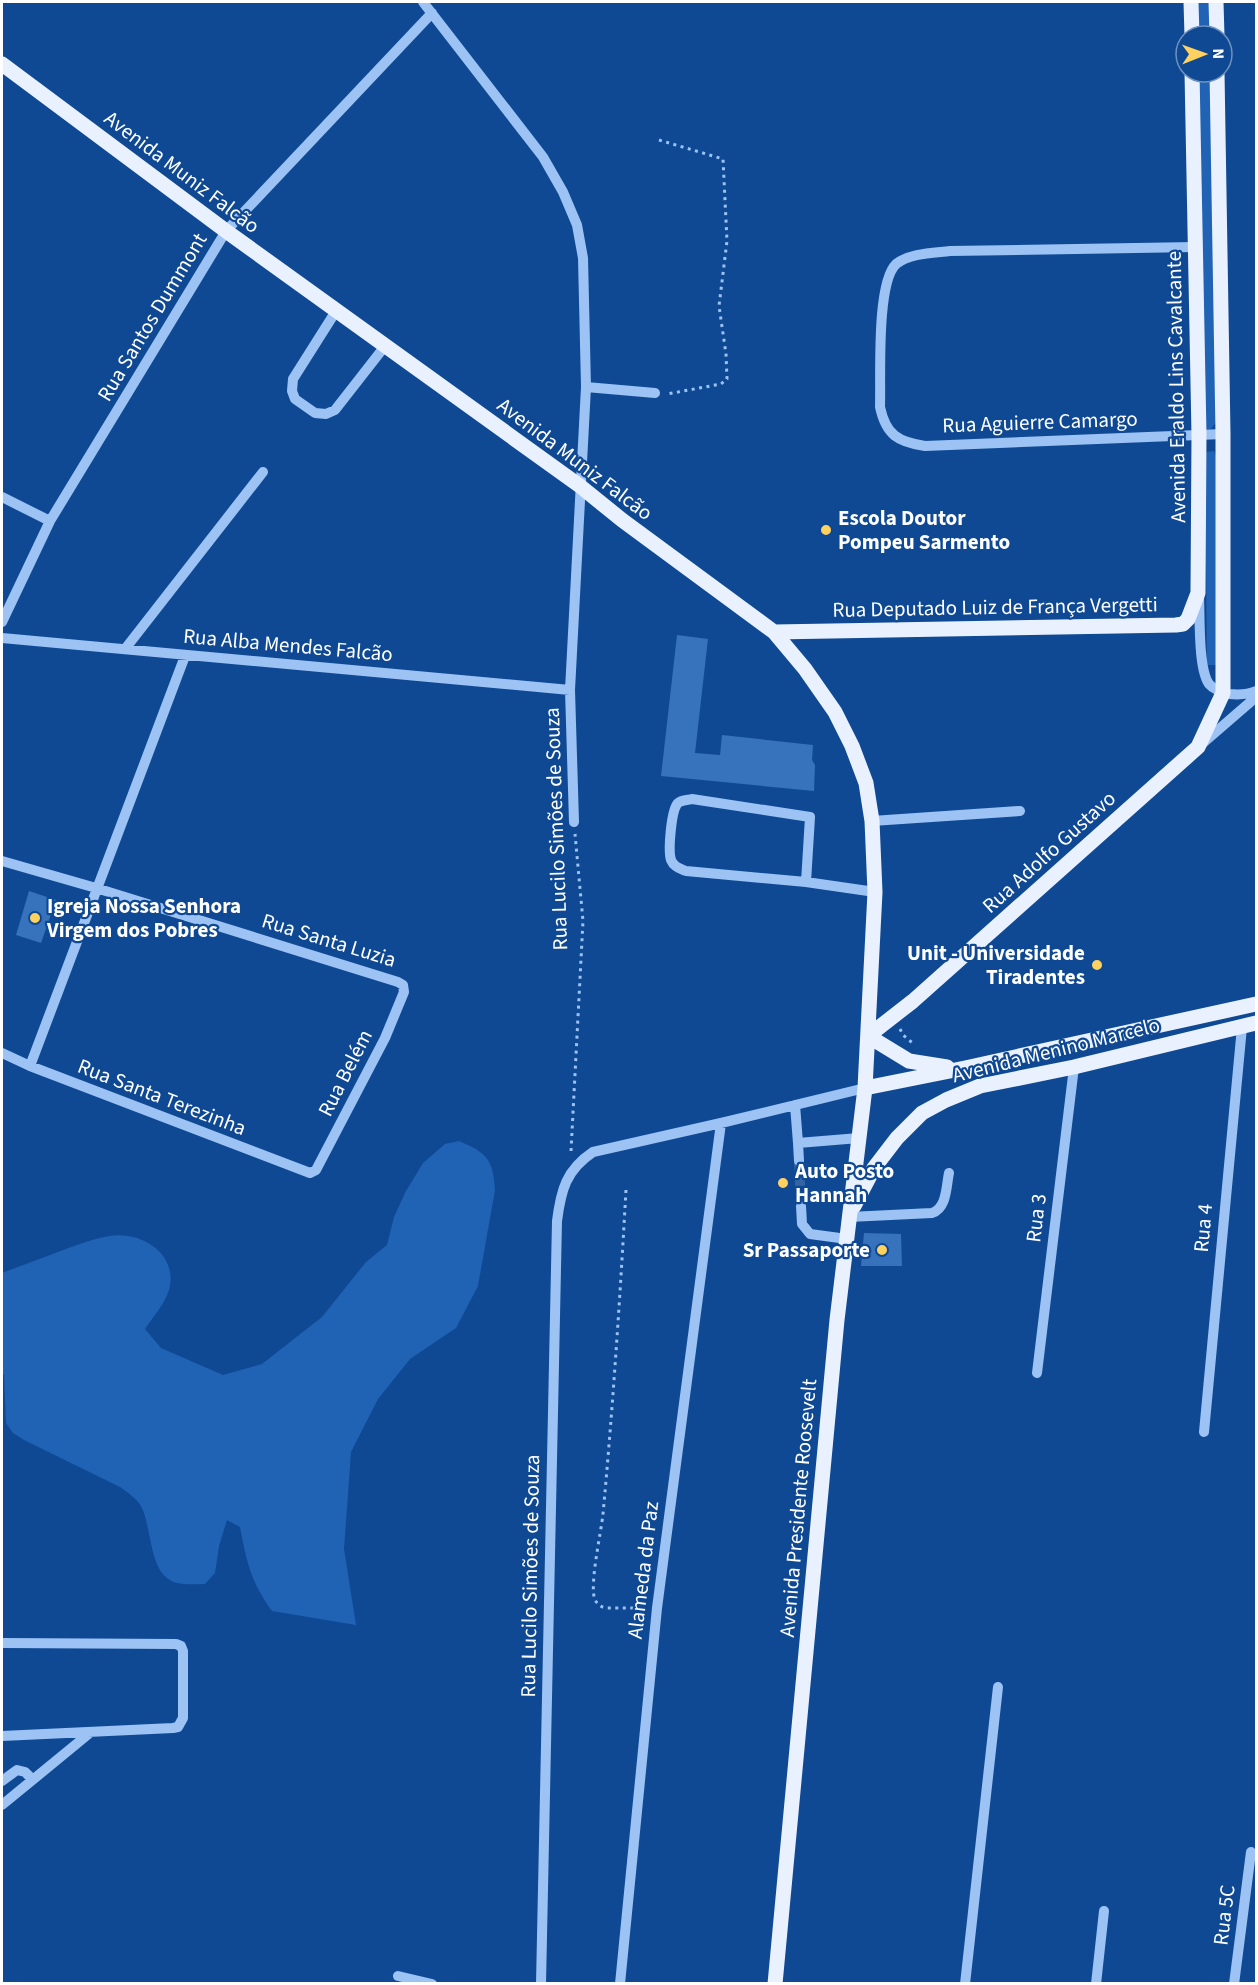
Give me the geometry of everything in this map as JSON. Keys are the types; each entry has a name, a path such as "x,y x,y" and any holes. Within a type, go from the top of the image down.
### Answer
{"main road":[{"path":"1191,2 1192,24"},
{"path":"1216,2 1217,24"},
{"name":"Avenida Muniz Falcão","path":"2,64 226,231 580,486 622,520 774,632 806,669 835,711 866,783 872,821 875,892 868,1036"},
{"name":"Avenida Eraldo Lins Cavalcante","path":"1192,84 1199,435 1198,593"},
{"path":"1198,747 1223,693 1223,434 1217,84"},
{"name":"Rua Deputado Luiz de França Vergetti","path":"774,632 1176,625 1183,624 1188,619 1198,593"},
{"name":"Rua Adolfo Gustavo","path":"868,1036 914,1000 1198,747"},
{"name":"Avenida Menino Marcelo","path":"865,1088 1257,1004"},
{"name":"Avenida Menino Marcelo","path":"849,1216 874,1168 897,1138 922,1113 946,1100 980,1086 1074,1067 1249,1025"},
{"path":"868,1036 909,1061 965,1068"},
{"name":"Avenida Presidente Roosevelt","path":"775,1983 837,1320 865,1088 868,1036"}],"street":[{"name":"Rua Lucilo Simões de Souza","path":"423,2 543,157 563,192 577,225 583,258 586,387 570,690 574,822"},
{"name":"Rua Santos Dummont","path":"2,622 50,521 226,231 432,13"},
{"name":"Rua Aguierre Camargo","path":"1195,247 950,251 916,255 903,260 889,275 883,298 880,407 883,421 897,439 908,444 925,446 1223,434"},
{"path":"336,310 294,378 292,391 295,399 315,413 326,414 335,410 385,346"},
{"path":"586,387 656,393"},
{"path":"125,649 263,472"},
{"path":"2,496 50,521"},
{"name":"Avenida Eraldo Lins Cavalcante","path":"1198,593 1204,674 1209,684 1215,690 1223,693"},
{"name":"Rua Alba Mendes Falcão","path":"2,638 570,690"},
{"path":"30,1066 185,656"},
{"path":"1223,693 1238,695 1257,691"},
{"name":"Rua Adolfo Gustavo","path":"1198,747 1257,697"},
{"path":"806,882 810,817 692,799 680,801 676,805 670,830 670,858 676,867 686,871 806,882 875,892"},
{"path":"872,821 1020,811"},
{"name":"Rua Santa Luzia","path":"2,861 96,888 403,985"},
{"name":"Rua Belém","path":"310,1173 316,1170 385,1038 404,992 403,985"},
{"name":"Rua 4","path":"1204,1432 1249,1025"},
{"name":"Rua Santa Terezinha","path":"2,1053 30,1066 310,1173"},
{"name":"Rua 3","path":"1036,1373 1074,1067"},
{"name":"Rua Lucilo Simões de Souza","path":"541,1983 557,1221 560,1194 571,1171 593,1152 721,1124 865,1088"},
{"path":"795,1105 799,1161"},
{"name":"Alameda da Paz","path":"620,1983 657,1608 721,1124"},
{"path":"798,1143 859,1138"},
{"path":"849,1216 932,1214 943,1205 949,1173"},
{"path":"801,1206 802,1224 810,1234 847,1239"},
{"path":"2,1643 176,1644 181,1646 183,1651 183,1718 178,1727 2,1736"},
{"path":"965,1983 998,1687"},
{"path":"2,1805 91,1732"},
{"path":"2,1781 17,1770 25,1772 32,1779"},
{"name":"Rua 5C","path":"1234,1983 1251,1852"},
{"path":"1096,1983 1104,1911"},
{"path":"398,1976 432,1983"}],"path":[{"path":"656,393 680,393 721,384 727,379 719,306 727,241 723,159 658,140"},
{"name":"Rua Lucilo Simões de Souza","path":"571,1171 583,921 574,822"},
{"path":"626,1190 613,1405 602,1529 594,1581 595,1599 600,1606 606,1608 657,1608"}],"shaded area":[{"path":"1195,2 1211,2 1211,24 1195,24"},
{"path":"1196,84 1212,84 1216,422 1211,429 1206,430"},
{"path":"1214,451 1217,458 1216,665 1207,665 1205,461 1206,452"},
{"path":"459,1141 476,1149 487,1158 494,1179 495,1190 478,1286 456,1328 410,1359 378,1399 351,1452 344,1549 356,1625 272,1611 250,1571 240,1527 227,1520 219,1546 215,1573 205,1584 180,1584 168,1579 156,1562 145,1516 141,1506 134,1498 120,1487 24,1440 13,1433 6,1423 4,1375 2,1373 2,1273 93,1240 122,1235 134,1237 155,1248 163,1256 171,1277 167,1295 145,1329 161,1348 223,1375 262,1364 322,1317 366,1262 387,1245 394,1217 423,1163 445,1144"}],"building":[{"path":"677,635 708,639 695,753 720,755 722,735 813,745 814,791 661,776"},
{"name":"Igreja Nossa Senhora Virgem dos Pobres","path":"29,891 56,900 41,943 16,935"},
{"name":"Sr Passaporte","path":"864,1233 901,1234 902,1266 861,1266"}],"tunnel":[{"path":"799,1161 801,1206"}],"place":[{"name":"Escola Doutor Pompeu Sarmento","path":"826,530"},
{"name":"Igreja Nossa Senhora Virgem dos Pobres","path":"35,918"},
{"name":"Unit - Universidade Tiradentes","path":"1097,965"},
{"name":"Auto Posto Hannah","path":"783,1183"},
{"name":"Sr Passaporte","path":"882,1250"}]}
